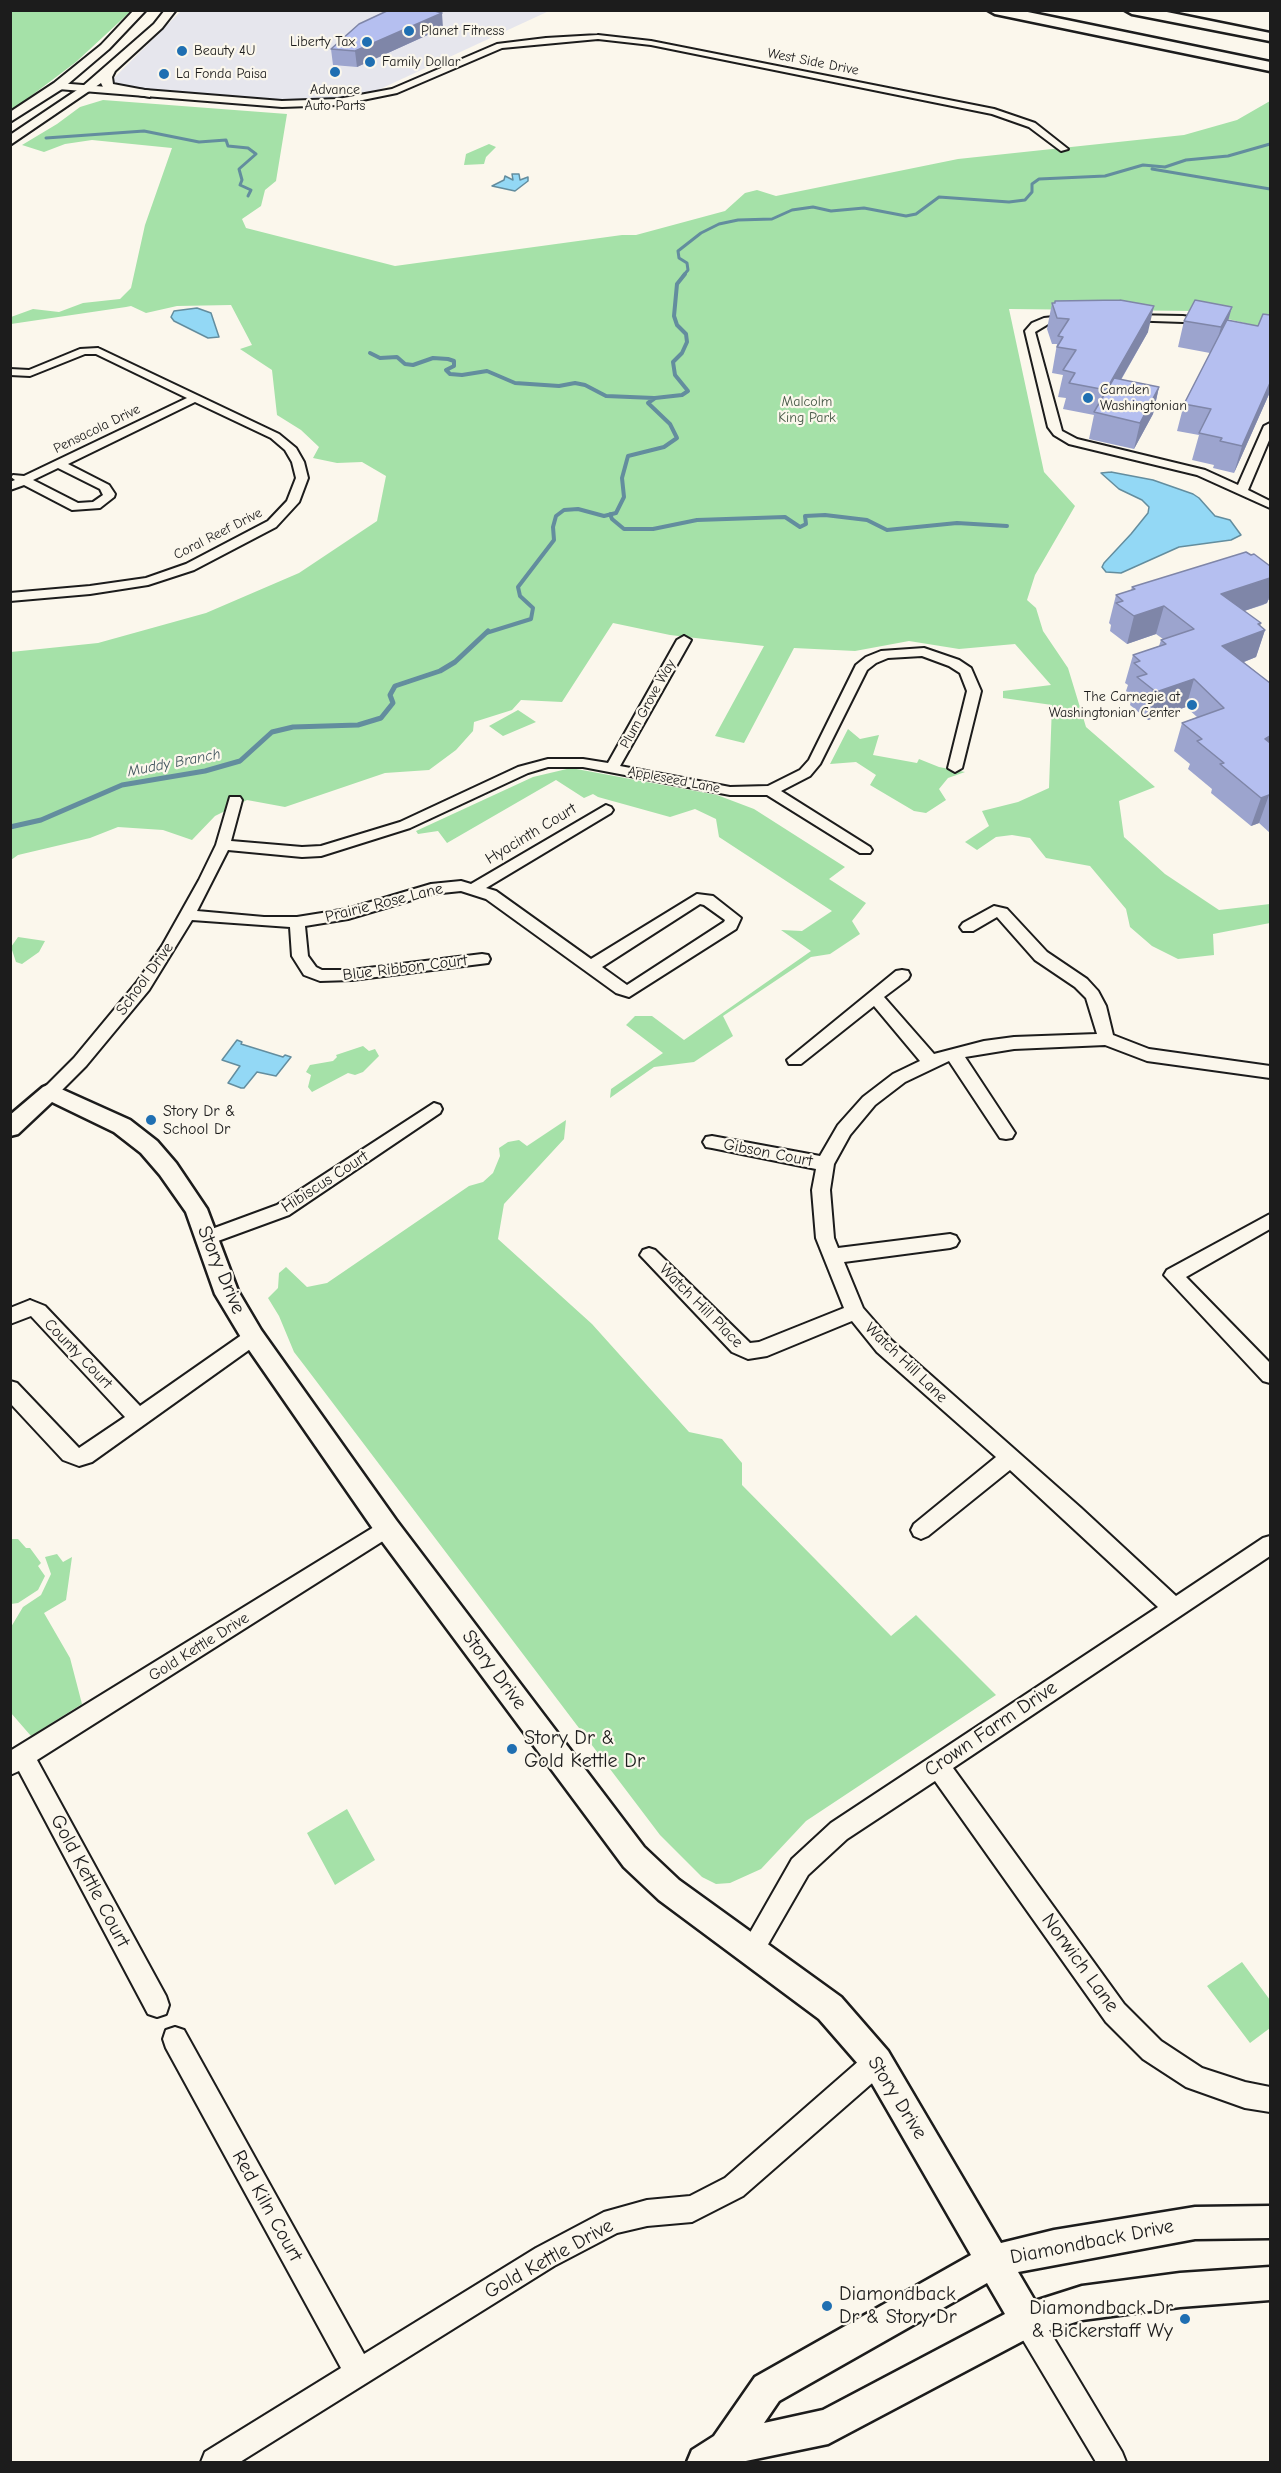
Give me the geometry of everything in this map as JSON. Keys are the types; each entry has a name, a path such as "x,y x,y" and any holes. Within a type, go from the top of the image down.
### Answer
{"highway":[{"path":"995,10 1270,67"},
{"path":"1027,10 1270,59"},
{"path":"1070,10 1092,15"},
{"path":"1129,16 1270,37"},
{"path":"1129,16 1270,50"}],"main road":[{"path":"10,118 54,89 105,48 141,10"},
{"path":"10,141 84,92 158,26 171,10"},
{"path":"108,70 106,81 108,86 146,94"}],"street":[{"name":"West Side Drive","path":"84,92 290,104 357,100 394,91 500,46 546,40 598,38 642,42 984,110 1032,125 1064,148"},
{"name":"West Side Drive","path":"54,89 300,111 343,108 408,93 502,52 546,40"},
{"path":"1084,318 1048,320 1036,325 1030,331 1054,427 1058,434 1073,442 1190,469 1265,502 1270,512"},
{"path":"1113,318 1182,319 1223,326"},
{"name":"Coral Reef Drive","path":"10,372 30,373 88,350 98,351 275,436 290,448 298,462 302,478 293,502 272,524 190,567 167,575 90,590 10,597"},
{"name":"Pensacola Drive","path":"10,487 197,397"},
{"path":"1242,490 1270,426"},
{"path":"10,473 76,507 96,505 110,494 105,487 59,464"},
{"name":"Plum Grove Way","path":"612,768 684,640"},
{"name":"Appleseed Lane","path":"223,845 302,852 321,850 405,825 523,770 549,763 569,761 730,791 770,790 790,782 805,772 815,761 861,668 871,660 886,654 924,652 940,656 966,671 974,691 955,768"},
{"path":"770,790 865,850"},
{"name":"School Drive","path":"10,1128 80,1062 143,986 189,915 223,845 235,800"},
{"name":"Hyacinth Court","path":"473,889 606,810"},
{"name":"Prairie Rose Lane","path":"189,915 264,922 297,922 348,914 430,889 461,886 473,889 504,904 622,989 633,990 731,925 733,918 708,900 697,899 591,966"},
{"path":"968,927 990,913 998,911 1002,913 1041,956 1081,983 1092,995 1098,1006 1106,1039"},
{"name":"Blue Ribbon Court","path":"297,922 300,956 303,963 310,971 320,975 352,975 482,959"},
{"path":"795,1060 902,975"},
{"path":"875,997 931,1062"},
{"name":"Watch Hill Lane","path":"1174,1608 1074,1514 884,1346 855,1312 831,1256 822,1216 821,1190 825,1164 844,1130 869,1101 899,1078 931,1062 954,1054 1014,1043 1106,1039 1148,1055 1270,1072"},
{"path":"954,1054 1006,1133"},
{"name":"Story Drive","path":"50,1092 122,1126 149,1147 196,1209 227,1294 253,1337 387,1528 634,1857 669,1890 830,2008 877,2062 1027,2320"},
{"name":"Hibiscus Court","path":"207,1238 283,1210 434,1109"},
{"name":"Gibson Court","path":"712,1142 825,1164"},
{"path":"1270,1221 1173,1275 1270,1375"},
{"path":"831,1256 950,1241"},
{"name":"Watch Hill Place","path":"649,1255 739,1346 748,1351 760,1350 855,1312"},
{"name":"County Court","path":"10,1317 24,1309 30,1308 38,1311 139,1418"},
{"path":"10,1389 74,1456 90,1454 253,1337"},
{"path":"921,1530 1010,1458"},
{"name":"Gold Kettle Drive","path":"17,1760 387,1528"},
{"name":"Crown Farm Drive","path":"751,1952 790,1882 812,1854 839,1831 1270,1545"},
{"name":"Gold Kettle Court","path":"17,1760 157,2005"},
{"name":"Norwich Lane","path":"937,1765 1115,2013 1152,2050 1195,2078 1245,2095 1270,2099"},
{"name":"Red Kiln Court","path":"175,2039 359,2373"},
{"name":"Gold Kettle Drive","path":"215,2463 545,2257 613,2221 647,2213 692,2209 734,2187 877,2062"},
{"name":"Diamondback Drive","path":"715,2455 767,2389 993,2261 1054,2247 1194,2223 1270,2222"},
{"name":"Diamondback Drive","path":"715,2455 828,2427 1027,2320 1082,2303 1180,2290 1270,2284"},
{"path":"1027,2320 1112,2463"}],"shaded area":[{"path":"181,11 549,11 378,90 354,96 296,101 118,87 111,81"}],"green space":[{"path":"10,11 131,11 76,62 11,111"},
{"name":"Malcolm King Park","path":"103,100 287,114 276,181 265,190 261,206 242,219 246,228 395,266 636,235 725,211 745,193 757,190 776,196 958,159 1184,135 1237,120 1270,101 1270,329 1194,311 1009,309 1044,472 1075,506 1035,575 1027,600 1036,608 1043,631 1068,668 1086,727 1155,787 1119,801 1124,837 1165,874 1219,910 1270,904 1270,923 1213,934 1214,955 1178,959 1152,946 1130,927 1126,909 1090,866 1046,858 1030,838 1012,835 996,837 977,850 965,842 989,826 982,811 1018,802 1049,788 1052,705 1003,698 1003,691 1051,685 1015,644 959,649 909,641 855,651 794,648 744,743 715,736 764,646 670,635 613,623 562,702 521,700 512,710 474,722 473,731 456,750 429,770 385,773 285,807 247,800 215,816 192,840 163,830 118,827 90,838 18,855 11,860 11,652 98,643 206,613 299,573 377,521 386,476 362,462 337,463 313,458 319,447 301,430 277,415 272,370 240,349 252,345 231,305 177,306 146,313 131,306 11,324 11,317 33,309 59,312 83,303 120,299 131,288 145,225 172,148 92,140 65,144 44,152 22,145 80,107"},
{"path":"489,144 496,147 486,157 484,164 464,165 466,154"},
{"path":"518,710 536,722 503,736 489,726"},
{"path":"848,729 860,739 879,735 873,755 917,763 919,759 939,767 965,772 948,778 939,789 946,800 926,813 914,811 870,785 876,775 856,762 830,764"},
{"path":"571,768 717,795 754,809 845,867 829,879 866,903 852,921 860,934 830,954 811,957 723,1016 733,1036 694,1062 654,1067 610,1098 611,1089 663,1053 626,1025 635,1016 652,1016 684,1040 811,951 781,930 802,931 832,911 719,837 716,819 695,809 670,817 593,794 584,798 556,780 447,843 438,831 418,834 416,831 533,777"},
{"path":"18,937 45,941 39,952 22,964 16,962 11,947"},
{"path":"363,1046 369,1051 375,1049 379,1056 363,1072 355,1075 348,1073 312,1092 308,1087 311,1075 306,1072 310,1065 333,1061 336,1055"},
{"path":"566,1120 564,1139 504,1204 498,1239 592,1324 689,1432 722,1439 742,1463 742,1485 891,1636 916,1615 996,1695 806,1821 761,1869 730,1883 716,1884 702,1877 660,1835 294,1352 279,1316 268,1298 278,1288 279,1273 286,1267 307,1287 327,1283 469,1186 483,1182 493,1173 500,1156 499,1148 508,1142 519,1140 527,1146"},
{"path":"11,1539 18,1539 26,1548 30,1548 41,1563 38,1566 45,1576 38,1590 18,1603 11,1604"},
{"path":"57,1554 63,1562 72,1557 66,1600 44,1613 70,1658 82,1704 31,1736 11,1713 11,1627 23,1607 41,1595 51,1574 45,1557"},
{"path":"347,1809 375,1860 335,1885 307,1833"},
{"path":"1242,1962 1270,2000 1270,2028 1250,2043 1207,1986"}],"water":[{"path":"512,174 519,174 520,180 528,177 528,181 515,191 492,186 504,180 505,176 513,180"},
{"path":"197,308 211,313 219,337 208,338 174,321 171,317 174,311"},
{"path":"1111,472 1153,480 1193,494 1215,516 1230,520 1241,535 1231,540 1179,547 1121,573 1106,572 1102,567 1104,563 1148,513 1149,507 1142,500 1119,489 1101,473"},
{"path":"237,1040 242,1042 241,1044 283,1057 285,1055 291,1057 276,1076 257,1072 244,1088 241,1088 228,1083 240,1066 222,1060"}],"building":[{"path":"389,10 431,10 442,13 355,51 331,49 359,24"},
{"path":"1120,300 1154,306 1106,390 1069,383 1075,373 1063,370 1076,350 1057,347 1063,337 1058,336 1069,319 1057,318 1052,303 1055,301"},
{"path":"1195,300 1232,307 1221,327 1184,321"},
{"path":"1263,314 1270,315 1270,383 1242,446 1220,441 1222,438 1199,433 1211,409 1184,404 1227,320 1258,326"},
{"path":"1114,378 1159,387 1140,423 1094,412"},
{"path":"1246,552 1254,554 1270,566 1270,578 1221,594 1261,623 1258,624 1265,630 1222,646 1270,683 1270,736 1265,739 1270,743 1270,796 1261,798 1220,764 1224,763 1197,741 1202,739 1182,723 1224,708 1194,679 1156,692 1137,677 1147,674 1134,663 1140,661 1133,655 1166,644 1161,640 1194,629 1164,606 1134,616 1116,603 1123,601 1116,595 1135,589 1132,587"}],"waterway":[{"path":"46,138 144,131 199,142 226,140 228,146 248,148 256,154 239,169 242,180 240,185 251,190 248,196"},
{"name":"Muddy Branch","path":"683,276 688,270 687,263 679,258 678,251 701,233 719,224 738,220 772,219 792,210 813,207 831,211 864,208 906,216 916,214 939,197 1009,202 1025,200 1032,192 1032,184 1039,179 1105,176 1143,165 1165,167 1186,160 1228,156 1270,144"},
{"path":"1152,169 1270,189"},
{"name":"Muddy Branch","path":"610,514 616,513 624,497 622,478 628,456 664,447 677,438 670,424 648,403 655,398 682,395 688,391 675,375 673,362 682,353 687,342 686,334 677,325 674,316 677,284 685,274"},
{"path":"370,353 380,358 397,357 405,364 413,365 433,358 448,359 454,361 454,366 446,370 450,374 462,375 487,371 515,383 559,386 575,383 585,385 606,396 654,398"},
{"name":"Muddy Branch","path":"486,633 531,619 533,608 520,596 518,587 554,540 553,527 556,516 564,510 578,509 604,516 610,514"},
{"path":"610,514 612,519 624,529 653,529 697,520 785,517 800,527 806,524 805,516 825,515 867,520 887,530 957,523 1007,526"},
{"name":"Muddy Branch","path":"10,827 41,820 122,785 205,771 240,761 272,732 293,727 358,725 381,718 393,703 390,695 395,686 440,671 455,662 488,631"}],"place":[{"name":"Planet Fitness","path":"409,31"},
{"name":"Liberty Tax","path":"367,42"},
{"name":"Beauty 4U","path":"182,51"},
{"name":"Family Dollar","path":"370,62"},
{"name":"Advance Auto Parts","path":"335,72"},
{"name":"La Fonda Paisa","path":"164,74"},
{"name":"Camden Washingtonian","path":"1088,398"},
{"name":"The Carnegie at Washingtonian Center","path":"1192,705"},
{"name":"Story Dr & School Dr","path":"151,1120"},
{"name":"Story Dr & Gold Kettle Dr","path":"512,1749"},
{"name":"Diamondback Dr & Story Dr","path":"827,2306"},
{"name":"Diamondback Dr & Bickerstaff Wy","path":"1185,2319"}]}
